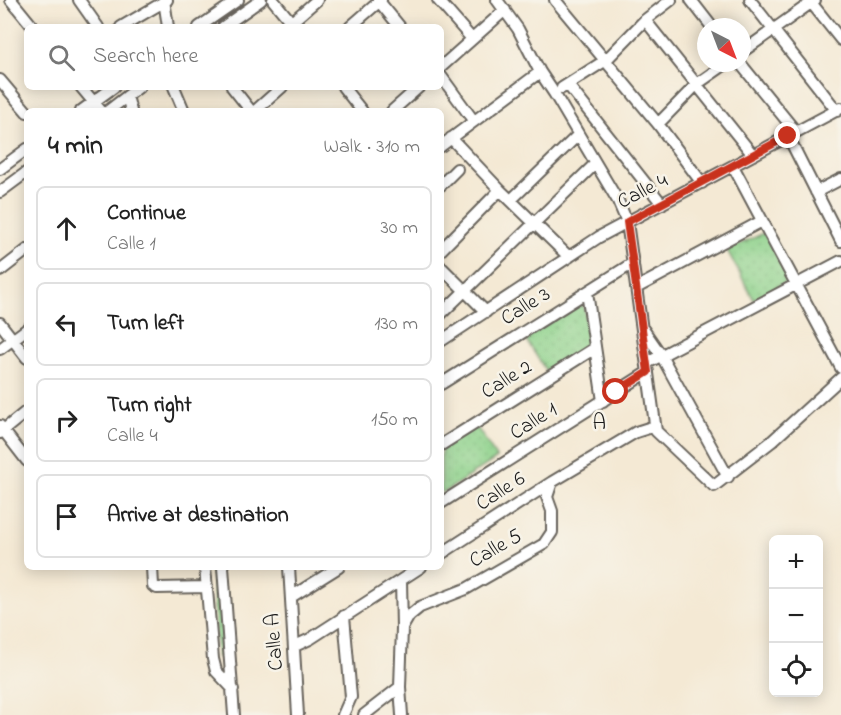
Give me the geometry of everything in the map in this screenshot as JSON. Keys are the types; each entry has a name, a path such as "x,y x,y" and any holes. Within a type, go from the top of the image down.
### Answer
{"street":[{"path":"11,0 31,24"},
{"path":"79,0 96,24"},
{"path":"203,24 237,0"},
{"path":"226,24 261,0"},
{"path":"273,0 290,24"},
{"path":"292,24 317,0"},
{"path":"438,0 472,39"},
{"path":"497,0 518,29 540,72 618,201 627,222 656,431 714,486 780,435 841,378"},
{"path":"555,0 658,124 702,183"},
{"path":"554,93 606,60 645,20 671,0"},
{"path":"691,0 705,18"},
{"path":"750,0 839,109"},
{"path":"126,24 165,1 168,24"},
{"path":"353,24 379,1 398,24"},
{"path":"751,46 812,1 841,40"},
{"path":"444,64 505,10"},
{"path":"645,20 753,155"},
{"path":"444,144 540,72"},
{"path":"658,124 697,84 714,72"},
{"path":"747,72 792,134 816,192 841,241"},
{"path":"0,80 24,108"},
{"path":"444,80 473,120"},
{"path":"568,85 662,204"},
{"path":"84,90 99,108"},
{"path":"85,108 110,90"},
{"path":"112,108 135,90"},
{"path":"175,90 183,108"},
{"path":"235,90 250,108"},
{"path":"257,108 278,90"},
{"path":"345,90 360,108"},
{"path":"395,108 416,90"},
{"path":"128,96 130,108"},
{"name":"Calle 4","path":"444,339 627,222 839,109"},
{"path":"511,200 578,135"},
{"path":"451,138 500,190 569,257"},
{"path":"0,169 24,151"},
{"path":"444,311 595,164"},
{"path":"733,166 841,368"},
{"path":"444,182 457,169"},
{"path":"0,192 24,174"},
{"path":"816,192 841,179"},
{"path":"444,247 500,190"},
{"path":"636,288 762,221"},
{"path":"0,271 24,252"},
{"name":"Calle 1","path":"444,501 603,401 661,355 841,261"},
{"name":"Calle 3","path":"444,382 633,264"},
{"path":"444,270 486,312"},
{"path":"587,292 603,401"},
{"path":"0,323 24,354"},
{"path":"642,327 661,355 728,477"},
{"path":"0,349 24,331"},
{"name":"Calle 2","path":"444,443 595,348"},
{"path":"24,413 1,430 24,457"},
{"path":"552,483 636,432 655,426"},
{"name":"Calle 6","path":"444,552 552,483"},
{"name":"Calle 5","path":"402,628 409,616 420,607 466,589 544,544 552,532 552,511 548,497 552,483"},
{"path":"152,570 153,586 157,588 207,587"},
{"path":"205,570 213,659 216,671 233,689"},
{"path":"224,570 234,715"},
{"name":"Calle A","path":"289,570 298,715"},
{"path":"291,597 334,570"},
{"path":"295,646 310,639 416,570"},
{"path":"401,580 402,715"},
{"path":"343,715 351,697 344,616"},
{"path":"364,715 400,687"}],"green space":[{"path":"764,233 790,280 754,300 727,250"},
{"path":"580,304 584,307 589,345 546,371 525,338"},
{"path":"476,426 497,458 444,492 444,446"},
{"path":"212,570 219,570 224,657 217,657"}],"district":[{"name":"A","path":"600,424"}],"route":[{"path":"616,392 648,372 627,222 788,136"}]}
